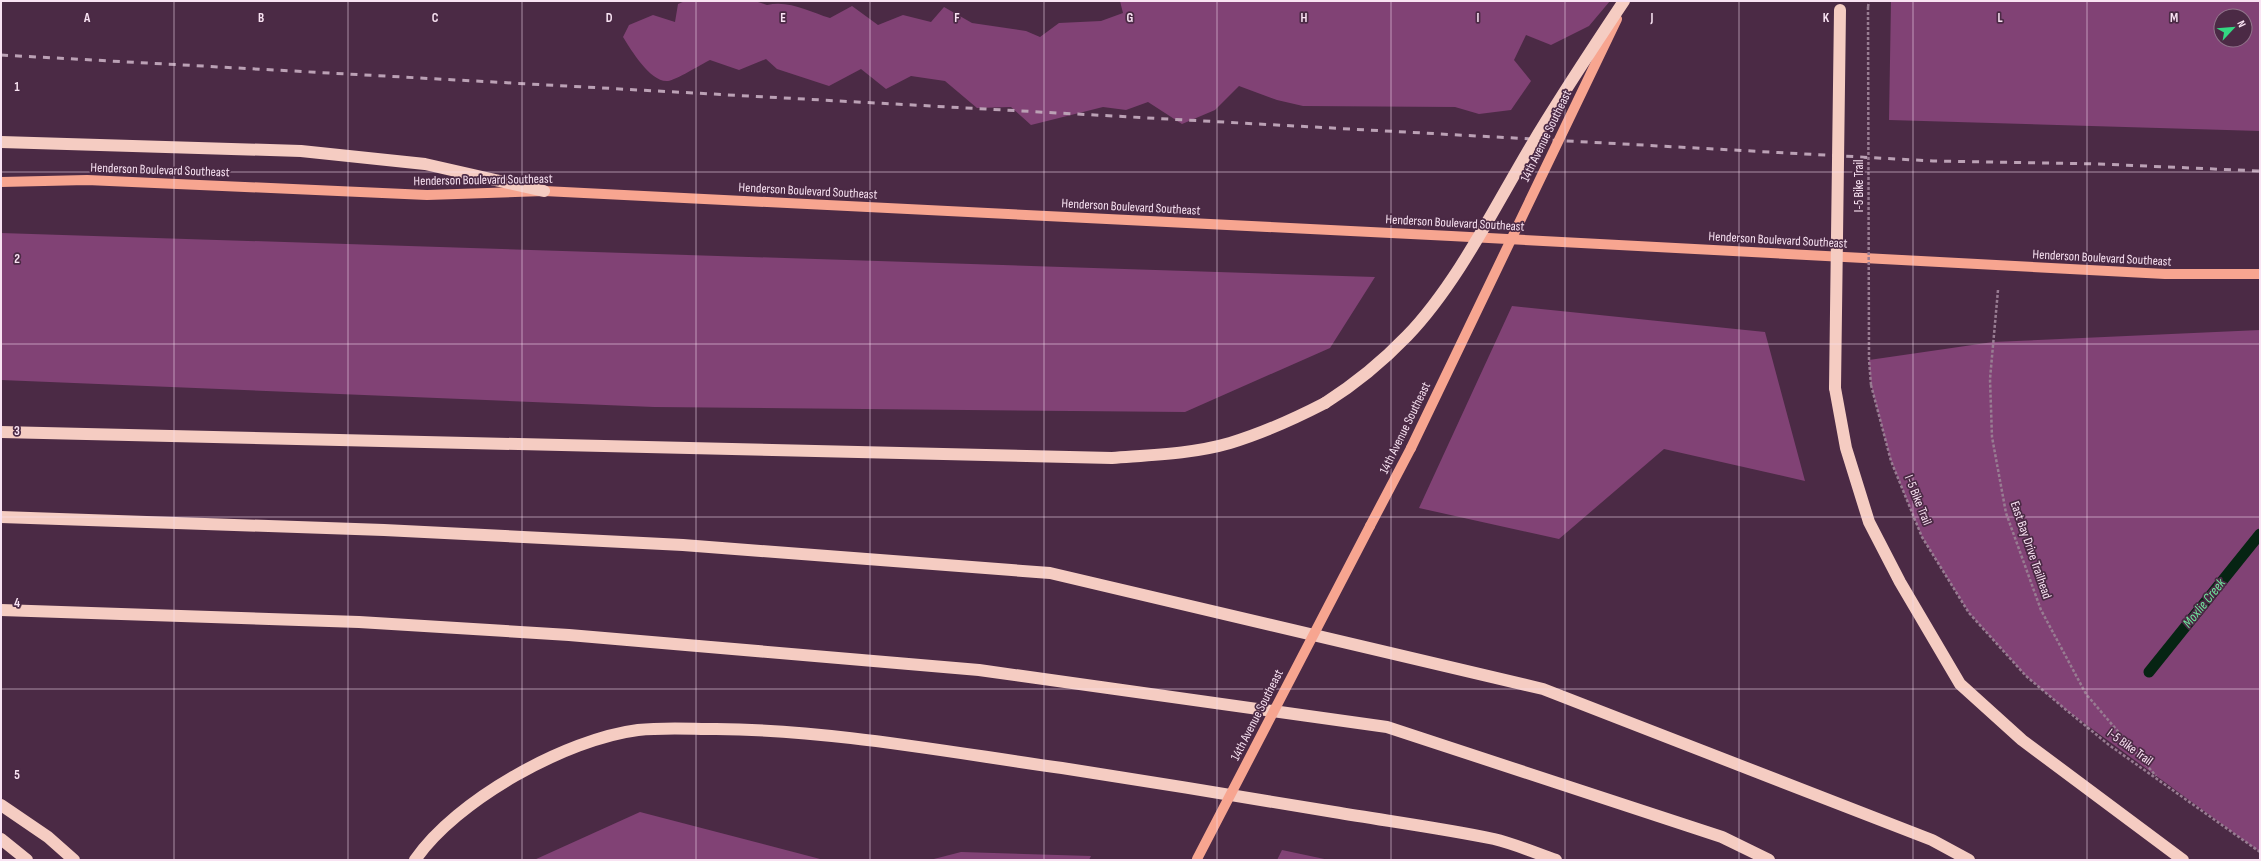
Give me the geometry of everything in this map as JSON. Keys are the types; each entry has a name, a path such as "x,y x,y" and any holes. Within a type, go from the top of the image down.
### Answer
{"highway":[{"path":"1,432 1112,458 1179,453 1229,443 1281,425 1325,403 1351,386 1385,358 1408,336 1455,273 1549,115 1625,1"},
{"path":"1840,6 1835,388 1846,448 1869,522 1900,582 1960,684 2022,740 2183,860"},
{"path":"1,142 301,151 426,164 544,191"},
{"path":"1,517 384,530 683,545 1050,573 1543,689 1932,840 1969,860"},
{"path":"1,610 359,622 665,643 979,670 1387,727 1722,837 1769,860"},
{"path":"415,860 423,848 460,813 498,787 543,761 590,742 637,730 684,729 774,730 887,743 1154,782 1496,840 1556,860"},
{"path":"1,805 48,837 74,860"},
{"path":"1,839 27,860"}],"main road":[{"name":"14th Avenue Southeast","path":"1197,859 1411,448 1625,1"},
{"name":"Henderson Boulevard Southeast","path":"1,182 87,180 427,195 544,191 1459,236 2165,274 2260,274"}],"path":[{"name":"I-5 Bike Trail","path":"1869,1 1869,360 1871,385 1891,462 1922,537 1969,613 2026,676 2109,745 2260,852"},
{"name":"East Bay Drive Trailhead","path":"2000,266 1990,379 1992,436 2006,514 2041,610 2086,694 2159,780"}],"shaded area":[{"path":"685,1 755,1 767,5 784,4 799,7 830,18 852,6 878,25 903,15 931,22 944,7 972,23 1026,31 1040,37 1059,23 1101,21 1123,13 1120,1 1610,1 1589,26 1551,45 1526,35 1514,60 1531,81 1511,110 1479,114 1455,107 1303,106 1277,100 1239,86 1215,110 1182,124 1148,102 1126,110 1103,107 1031,125 1011,107 977,108 945,81 911,76 886,89 861,69 829,86 777,69 766,59 739,70 710,60 677,78 668,81 662,80 655,77 642,65 623,37 629,25 653,15 675,22 678,4"},
{"path":"1891,1 2260,1 2260,131 1889,120"},
{"path":"1,233 1375,277 1330,348 1185,412 654,407 1,380"},
{"path":"1512,306 1765,332 1805,481 1664,449 1559,539 1419,508"},
{"path":"2260,330 2260,852 2065,709 2026,676 1969,613 1922,537 1891,461 1871,385 1869,360 1993,342"},
{"path":"640,812 824,860 534,860"},
{"path":"1282,850 1329,860 1277,860"},
{"path":"961,852 1091,856 1089,860 930,860"}],"waterway":[{"name":"Moxlie Creek","path":"2149,672 2260,534"}],"railway":[{"path":"1,55 1933,161 2099,164 2260,171"}]}
